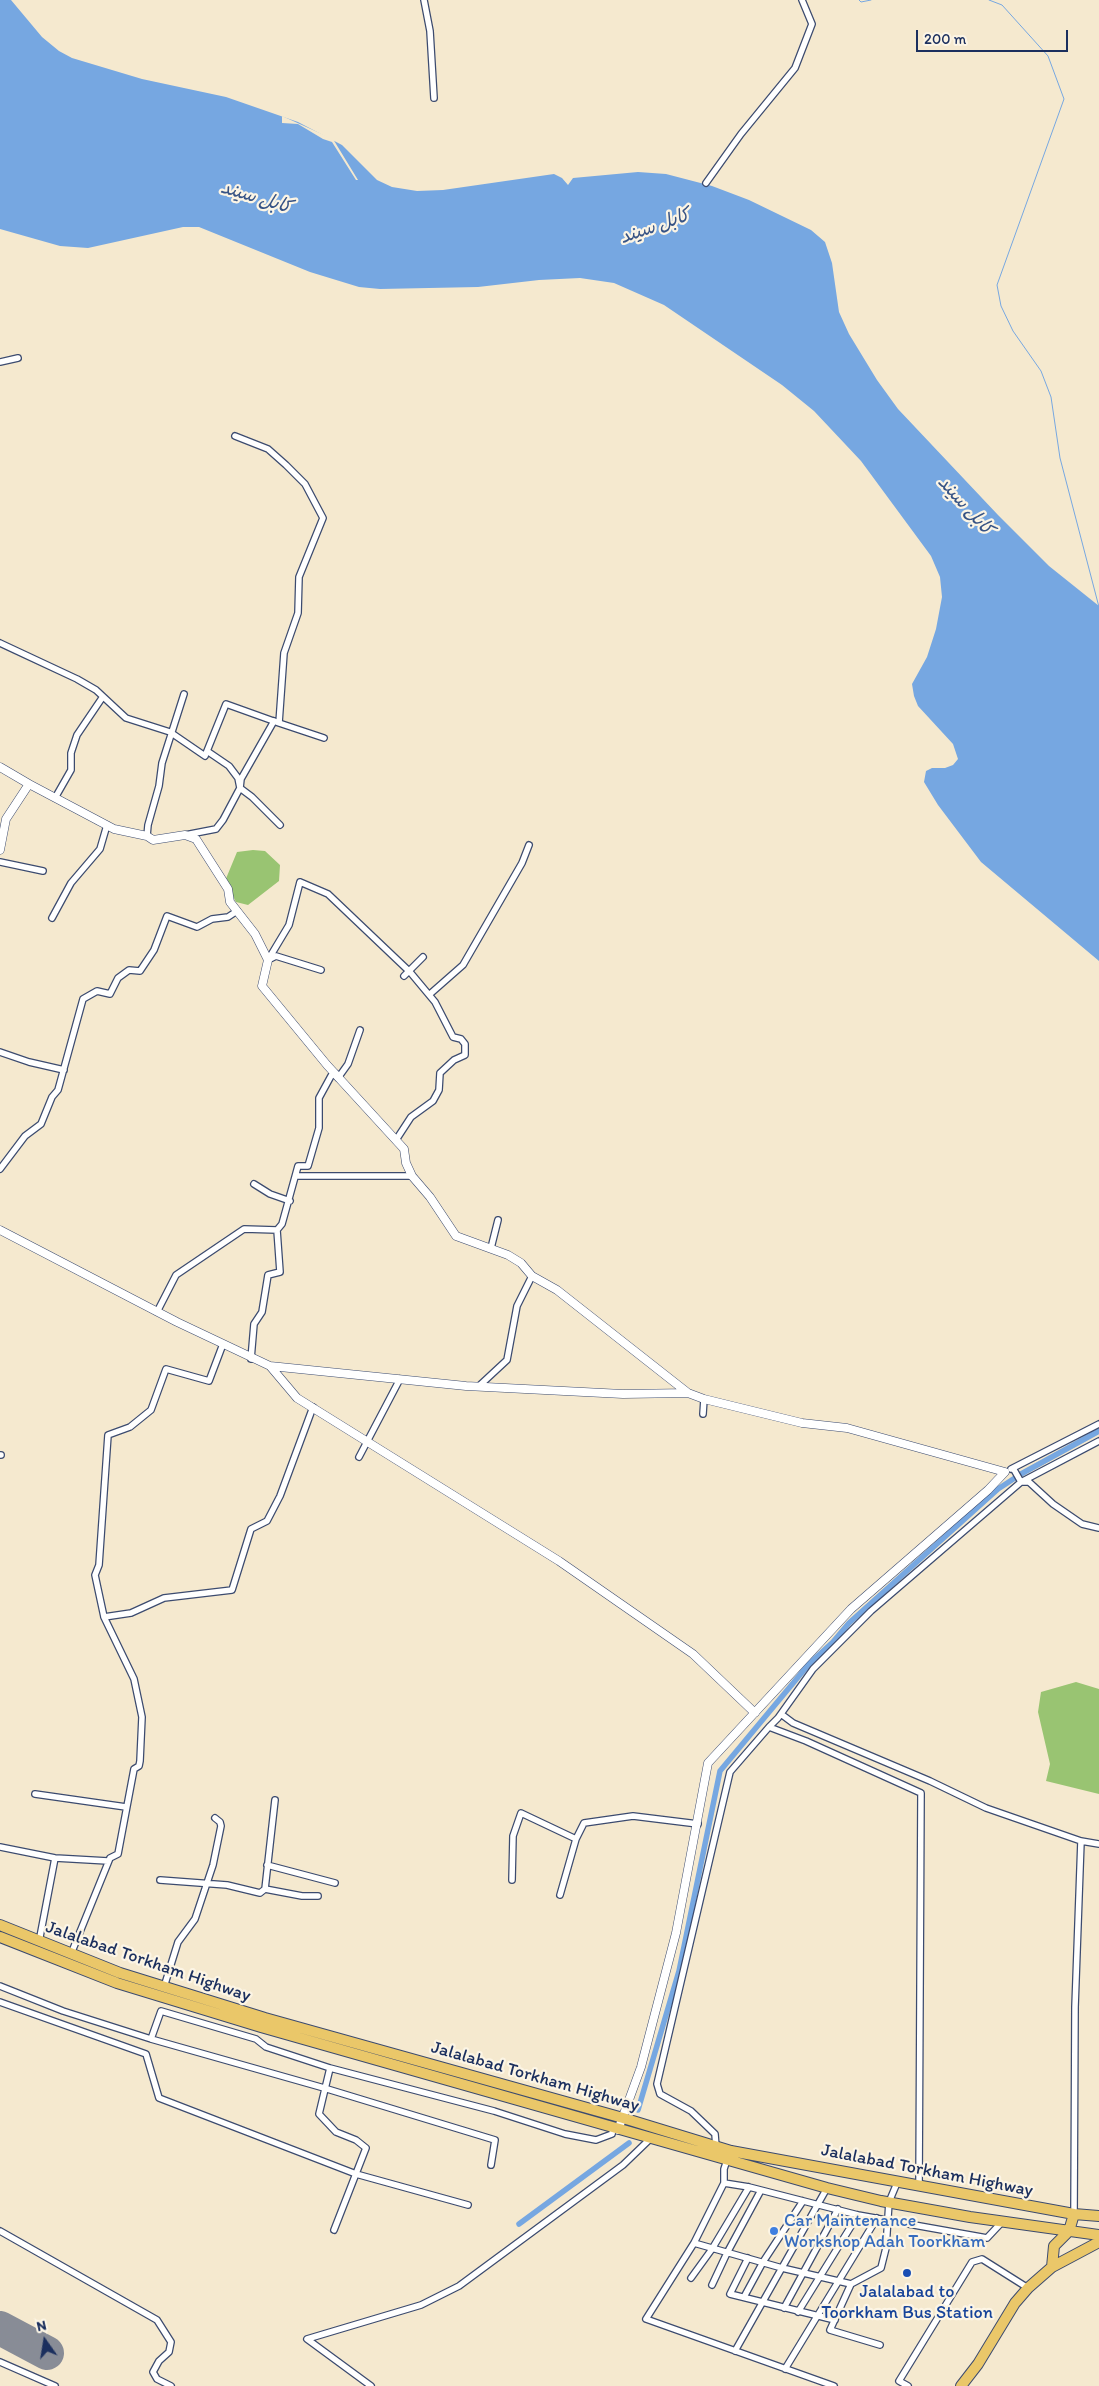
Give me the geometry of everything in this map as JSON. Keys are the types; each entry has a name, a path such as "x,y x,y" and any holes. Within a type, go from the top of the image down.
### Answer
{"highway":[{"name":"Jalalabad Torkham Highway","path":"0,1925 39,1942 164,1987 265,2018 624,2118 716,2147 919,2187 1074,2214 1099,2216"},
{"path":"0,1937 126,1986 261,2028 828,2188 889,2202 1002,2222 1099,2235"},
{"path":"1052,2267 1054,2246 1069,2231 1074,2214"},
{"path":"961,2386 978,2364 1016,2303 1028,2288 1052,2267 1099,2242"}],"street":[{"path":"424,0 430,31 434,98"},
{"path":"706,183 741,134 795,68 812,24 802,0"},
{"path":"0,362 18,358"},
{"path":"0,767 107,825 147,836 153,840 216,829 240,788 241,779 277,722 284,652 298,613 298,577 323,518 304,484 286,465 268,449 235,436"},
{"path":"0,644 76,678 96,690 102,698 126,718 170,732 206,756 226,704 324,738"},
{"path":"147,836 170,732 184,694"},
{"path":"55,798 71,770 71,753 77,735 102,698"},
{"path":"207,751 229,766 238,778 240,788 252,797 280,826"},
{"path":"0,850 6,819 29,784"},
{"path":"52,918 71,883 100,849 107,825"},
{"path":"185,835 196,839 202,848 228,889 230,902 255,934 268,960"},
{"path":"430,994 463,965 522,863 529,845"},
{"path":"0,862 43,871"},
{"path":"396,1140 412,1117 433,1101 439,1090 440,1073 454,1060 465,1056 466,1044 461,1039 452,1037 430,994 410,972 328,894 300,882 289,925 268,960 262,986 337,1076 404,1149 406,1163 412,1176 430,1197 456,1236 491,1248 521,1263 532,1276 557,1290 688,1393"},
{"path":"0,1169 25,1136 41,1124 52,1097 58,1090 83,999 97,991 110,994 118,978 129,970 140,971 154,950 166,916 196,927 212,919 228,918 237,911"},
{"path":"268,960 276,956 321,970"},
{"path":"404,976 423,957"},
{"path":"251,1359 254,1324 262,1312 268,1275 280,1272 277,1230 282,1224 290,1201 298,1166 308,1166 319,1128 319,1098 331,1076 337,1076 348,1064 360,1030"},
{"path":"0,1052 29,1062 64,1070"},
{"path":"296,1176 412,1176"},
{"path":"254,1184 270,1194 290,1201"},
{"path":"491,1248 498,1220"},
{"path":"157,1312 176,1275 244,1229 277,1230"},
{"path":"0,1230 157,1312 251,1359 270,1366 480,1386 623,1394 688,1393 802,1423 847,1428 1005,1472"},
{"path":"480,1386 507,1360 518,1306 532,1276"},
{"path":"71,1954 108,1862 110,1858 118,1854 134,1769 139,1766 140,1761 142,1718 134,1679 104,1617 95,1575 99,1565 108,1435 130,1428 151,1410 166,1369 209,1381 223,1344"},
{"path":"270,1366 297,1398 559,1561 693,1654 755,1713"},
{"path":"359,1457 400,1379"},
{"path":"703,1414 704,1398"},
{"path":"104,1617 131,1613 164,1598 232,1590 251,1529 266,1520 280,1496 313,1408"},
{"path":"151,2039 161,2011 256,2039 266,2047 330,2068 494,2111 566,2134 596,2140 612,2134 624,2118 641,2066 676,1932 698,1824 708,1763 851,1609 1005,1472 1099,1424"},
{"path":"716,2147 715,2134 691,2110 660,2094 657,2084 730,1772 781,1714 813,1669 871,1611 1021,1482 1099,1441"},
{"path":"1013,1468 1021,1482"},
{"path":"1021,1482 1029,1482 1053,1504 1082,1524 1099,1528"},
{"path":"781,1714 793,1723 930,1781 986,1808 1081,1841 1099,1844"},
{"path":"769,1727 806,1741 921,1793 919,2187"},
{"path":"35,1794 126,1807"},
{"path":"160,1880 245,1888 260,1893 265,1889 275,1800"},
{"path":"512,1880 513,1836 521,1813 576,1839"},
{"path":"560,1895 576,1839 584,1823 633,1816 698,1824"},
{"path":"164,1987 178,1942 195,1920 207,1884 221,1826 220,1822 215,1818"},
{"path":"1074,2214 1074,2007 1081,1841"},
{"path":"0,1847 55,1858 108,1862"},
{"path":"39,1942 55,1858"},
{"path":"267,1865 335,1883"},
{"path":"265,1889 302,1896 318,1896"},
{"path":"0,1986 63,2011 151,2039 324,2088 495,2140 491,2165"},
{"path":"0,2002 146,2054 159,2098 356,2174 468,2205"},
{"path":"330,2068 319,2114 336,2132 356,2140 366,2148 334,2230"},
{"path":"371,2386 307,2339 421,2305 459,2286 623,2165 650,2139"},
{"path":"722,2159 724,2183 694,2243 646,2319 834,2386"},
{"path":"724,2183 749,2187 760,2192 858,2215 986,2238 1002,2222"},
{"path":"880,2345 830,2330 851,2284 881,2268 886,2248 889,2202 897,2183"},
{"path":"691,2278 712,2249 749,2187"},
{"path":"735,2351 828,2188"},
{"path":"712,2285 726,2253 760,2192"},
{"path":"744,2297 763,2262 803,2201"},
{"path":"784,2308 838,2209"},
{"path":"798,2312 858,2215"},
{"path":"785,2369 837,2280 877,2218"},
{"path":"0,2231 157,2320 171,2342 169,2352 159,2361 153,2372 157,2379 170,2386"},
{"path":"694,2243 782,2268 851,2284"},
{"path":"748,2258 730,2294 835,2320"},
{"path":"908,2386 899,2381 972,2262 982,2260 1028,2288"},
{"path":"0,2362 55,2386"}],"green space":[{"path":"265,851 280,865 279,881 248,905 236,902 225,881 237,852"},
{"path":"1076,1682 1099,1689 1099,1794 1046,1781 1050,1764 1038,1712 1041,1692"}],"water":[{"name":"کابل سيند","path":"0,0 11,0 42,37 59,51 72,58 142,79 226,97 298,122 342,145 377,180 392,187 417,191 443,190 554,174 562,178 568,185 573,178 638,172 666,174 712,186 749,200 811,230 825,242 832,263 839,312 849,334 877,380 898,409 1049,566 1099,606 1099,961 981,862 938,805 924,782 926,771 932,768 945,768 953,765 958,759 953,744 918,706 912,684 927,657 936,629 942,597 940,577 931,556 861,461 814,411 782,385 664,305 614,283 580,278 539,280 478,287 380,289 359,287 310,272 199,227 183,227 88,248 60,246 0,229"}],"pier":[{"path":"282,116 333,139 358,180 356,180 332,142 323,139 298,124 282,123"}],"waterway":[{"path":"859,0 861,2 871,0"},
{"path":"989,0 1002,5 1048,56 1064,99 997,285 1001,306 1013,331 1041,371 1051,397 1060,458 1099,607"},
{"path":"638,2110 679,1971 720,1771 809,1664 833,1642 849,1623 998,1489 1021,1474 1099,1431"},
{"path":"519,2224 629,2143"}],"runway":[{"path":"0,2328 47,2353"}],"place":[{"name":"Car Maintenance Workshop Adah Toorkham","path":"774,2231"},
{"name":"Jalalabad to Toorkham Bus Station","path":"907,2273"}]}
